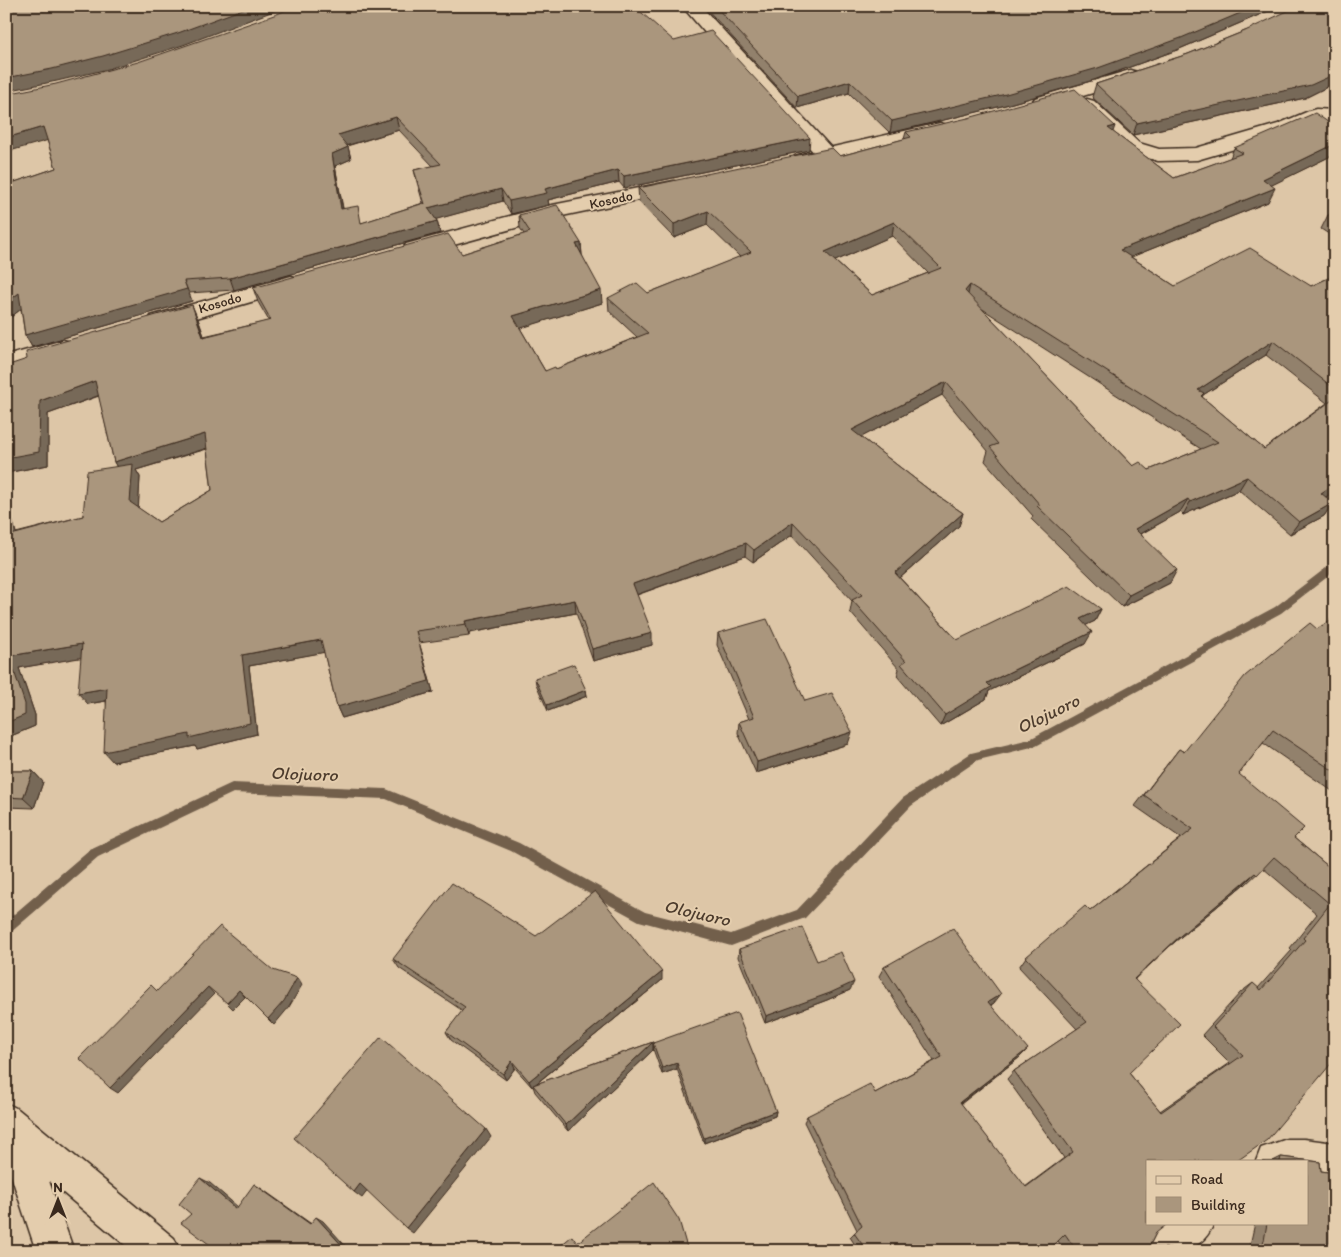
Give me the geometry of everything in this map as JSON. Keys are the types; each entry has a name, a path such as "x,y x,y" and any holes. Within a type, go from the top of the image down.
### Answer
{"main road":[{"path":"691,6 745,68 827,155"},
{"path":"1019,109 1075,94 1151,69"},
{"path":"1075,94 1132,147 1158,155 1197,154 1285,128 1316,115 1335,116"},
{"path":"779,165 964,124"},
{"name":"Kosodo","path":"399,253 547,213 692,183"},
{"name":"Kosodo","path":"144,325 305,279"},
{"path":"6,364 78,344"},
{"path":"10,1124 55,1251"},
{"path":"10,1124 162,1251"},
{"path":"1278,1160 1289,1157 1318,1157 1335,1161"},
{"path":"1159,1251 1195,1224"}],"building":[{"path":"6,6 41,6 43,11 59,6 251,6 178,33 103,56 6,78"},
{"path":"295,6 634,6 674,41 711,31 810,138 624,176 618,170 545,189 547,193 509,201 501,189 428,208 437,221 230,278 184,281 187,289 25,335 19,293 6,303 6,185 56,168 43,127 6,138 6,94 56,84 138,62","holes":["396,117 441,164 414,170 425,204 361,223 358,206 341,209 332,154 348,147 338,135"]},
{"path":"715,6 1257,6 1181,38 1098,68 1006,94 892,121 850,81 798,96"},
{"path":"1298,6 1335,6 1335,74 1311,85 1137,123 1096,84 1188,54 1245,31"},
{"path":"1075,89 1115,126 1108,128 1174,178 1243,153 1234,148 1315,113 1335,127 1335,144 1263,179 1275,188 1120,250 1175,286 1250,248 1311,286 1335,275 1335,389 1273,341 1198,390 1204,393 1201,396 1264,449 1335,398 1335,484 1321,493 1333,503 1299,522 1247,477 1190,502 1188,499 1135,529 1177,570 1129,595 1037,506 1040,505 990,447 998,444 946,382 852,430 928,489 963,513 895,573 957,640 1069,586 1101,609 1080,619 1092,632 987,683 991,687 945,715 901,664 906,661 852,600 862,595 793,522 754,550 746,543 633,584 652,633 592,649 575,600 465,621 466,624 416,631 429,681 337,707 321,640 242,655 250,723 189,738 189,734 104,752 107,688 78,693 82,644 9,656 25,704 25,715 6,723 6,518 11,535 83,516 87,471 133,464 130,502 159,522 212,490 205,434 114,462 95,381 40,401 39,452 6,458 6,366 27,359 26,352 192,305 203,337 271,320 253,288 448,234 462,254 530,232 519,215 557,205 581,243 576,244 601,290 513,316 545,371 555,367 556,369 648,333 608,298 637,283 648,293 751,252 708,211 674,224 638,188 832,148 840,156 911,137 906,132 968,118","holes":["894,222 941,268 872,295 825,252","970,285 1218,442 1149,470 1140,462 1133,466 965,291"]},
{"path":"1335,212 1335,219 1328,215"},
{"path":"1335,617 1335,772 1273,730 1239,774 1304,828 1294,838 1335,872 1335,1050 1332,1053 1335,1055 1335,1059 1267,1140 1238,1160 1146,1160 1146,1224 1166,1225 1156,1233 1149,1247 1182,1249 1183,1251 1077,1251 1065,1234 1048,1251 867,1251 854,1233 862,1226 807,1116 870,1084 875,1093 942,1057 884,967 953,928 1001,994 988,1002 1028,1049 960,1102 1026,1187 1073,1152 1014,1071 1087,1022 1026,957 1085,906 1090,911 1193,829 1144,795 1179,749 1184,752 1245,676 1310,623 1317,629","holes":["1274,857 1330,904 1303,938 1305,940 1261,990 1253,983 1213,1027 1243,1055 1161,1112 1129,1073 1180,1024 1134,979 1180,936 1255,873 1257,875"]},
{"path":"767,619 805,701 832,693 852,732 757,762 739,722 754,717 718,633"},
{"path":"574,664 586,690 547,705 535,678"},
{"path":"6,771 33,771 23,798 6,797"},
{"path":"452,883 536,936 595,891 662,972 529,1081 512,1061 503,1074 446,1032 465,1007 393,959"},
{"path":"220,926 273,970 297,978 284,1001 268,1019 239,990 227,1003 208,987 110,1088 79,1058 151,985 157,991"},
{"path":"802,927 817,961 841,952 854,982 830,993 766,1016 739,949"},
{"path":"737,1013 776,1111 704,1138 677,1063 662,1068 653,1043"},
{"path":"381,1037 486,1129 406,1228 360,1184 354,1192 294,1138"},
{"path":"653,1042 566,1125 533,1085"},
{"path":"1281,1157 1304,1160 1280,1160"},
{"path":"1308,1160 1320,1162 1321,1171 1335,1173 1335,1251 1257,1251 1264,1241 1267,1224 1308,1224"},
{"path":"200,1178 236,1209 254,1184 310,1224 316,1217 347,1251 218,1251 181,1223 191,1214 179,1204"},
{"path":"654,1182 679,1220 688,1251 554,1251 572,1236 577,1243"}],"waterway":[{"name":"Olojuoro","path":"6,929 94,853 232,788 386,794 515,847 643,917 731,940 801,914 907,802 975,756 1032,743 1278,610 1335,565"}]}
